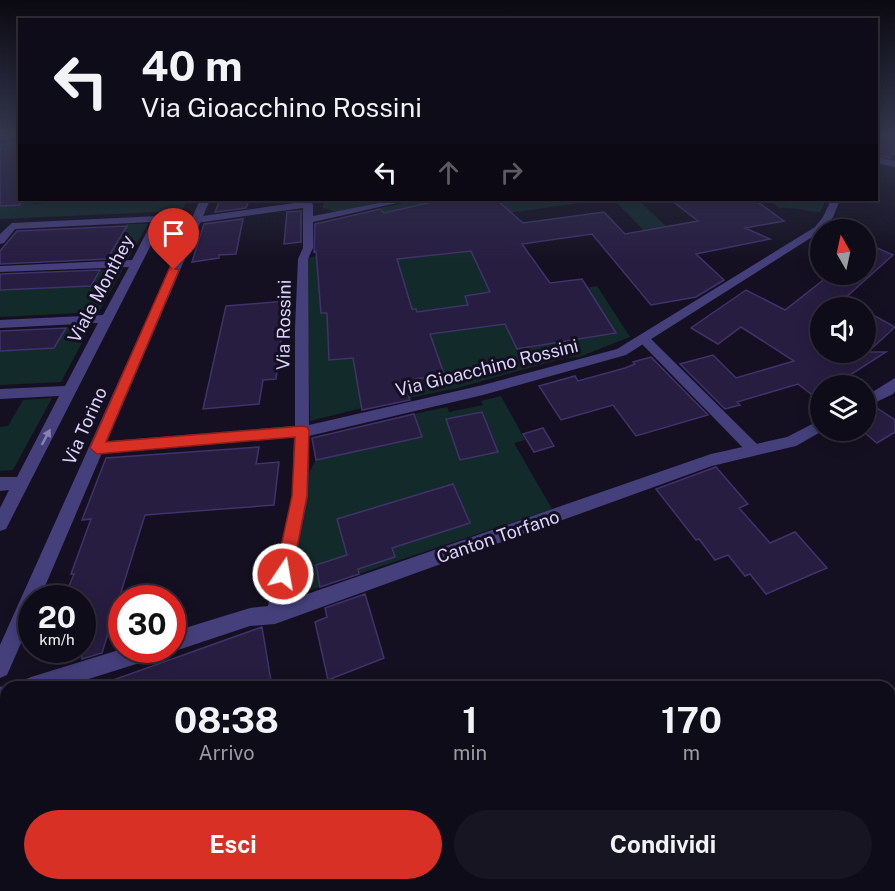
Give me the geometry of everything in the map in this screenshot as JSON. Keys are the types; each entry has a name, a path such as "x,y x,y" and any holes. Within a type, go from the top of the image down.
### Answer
{"street":[{"name":"Via Torino","path":"0,668 205,201"},
{"path":"151,236 308,204 308,220 400,201"},
{"name":"Via Gioacchino Rossini","path":"97,448 302,431 504,384 621,352 819,229 836,201"},
{"name":"Viale Monthey","path":"0,241 12,226 159,219 0,524"},
{"name":"Via Rossini","path":"275,615 300,496 301,328 303,260 308,248 308,220"},
{"path":"0,269 136,263"},
{"path":"0,324 107,319"},
{"path":"644,339 754,450"},
{"path":"876,397 895,384"},
{"path":"0,394 70,391"},
{"name":"Canton Torfano","path":"186,638 250,617 275,615 711,460 791,442 810,432"},
{"path":"0,484 21,483"},
{"path":"50,681 108,663"}],"green space":[{"path":"0,198 4,206 27,201 34,201 33,204 50,201 187,201 182,211 0,219"},
{"path":"323,201 386,201 336,212 323,208"},
{"path":"414,201 426,203 402,209 500,203 499,201 594,201 501,214 525,248 513,251 545,299 571,290 597,286 630,337 579,357 565,358 457,388 310,421 306,258 349,251 387,219 380,208"},
{"path":"615,201 639,201 667,227 660,247"},
{"path":"770,201 826,201 820,212 780,208"},
{"path":"127,224 148,224 128,259 0,264 0,251 7,242 119,238"},
{"path":"123,269 99,312 0,317 0,290 90,286 100,270"},
{"path":"91,326 61,382 0,385 0,351 54,348 66,328"},
{"path":"501,396 525,440 514,443 552,509 296,595 291,569 307,476 316,460 421,437 414,414 447,407 449,412 483,405 481,401"},
{"path":"52,398 13,470 0,471 0,427 8,426 23,400"}],"building":[{"path":"0,178 18,178 20,205 0,206"},
{"path":"220,201 249,201 246,208 215,212"},
{"path":"437,201 498,201 523,223 604,212 625,234 698,221 672,201 756,201 784,221 745,228 770,239 696,254 724,280 696,297 651,305 592,234 522,244 550,283 582,279 616,333 517,349 505,324 430,334 444,374 416,379 417,384 405,386 410,400 362,410 353,358 329,360 327,313 321,313 316,251 314,252 315,224 380,209 384,213","holes":["471,251 490,292 465,296 468,305 417,312 416,309 412,309 397,259"]},
{"path":"301,211 301,242 284,244 287,212"},
{"path":"243,219 236,254 219,255 219,258 192,262 204,224"},
{"path":"127,226 107,259 0,264 0,251 17,231"},
{"path":"876,247 893,255 876,270"},
{"path":"100,270 91,286 0,290 0,274"},
{"path":"817,285 860,285 846,297 810,297 810,363 869,363 850,375 810,375 810,393 798,384 737,402 740,405 725,409 680,364 713,355 736,378 794,361 741,327 718,344 691,328 746,290 785,310"},
{"path":"286,301 276,379 263,380 259,404 203,409 226,306"},
{"path":"876,317 895,327 876,345"},
{"path":"66,328 54,348 0,351 0,331"},
{"path":"876,352 886,352 876,358"},
{"path":"651,357 708,415 636,436 613,405 561,420 539,386 575,376 578,381 625,368 635,364 633,362"},
{"path":"876,407 895,420 895,432 877,443 875,441"},
{"path":"482,412 498,452 460,460 446,419"},
{"path":"414,414 422,437 316,460 312,438"},
{"path":"543,428 554,446 534,452 523,434"},
{"path":"259,447 256,464 279,462 274,505 145,515 123,585 108,585 108,634 102,653 96,655 96,585 69,585 74,574 71,574 91,519 82,520 106,458"},
{"path":"716,467 748,504 739,508 770,543 795,532 827,568 766,594 750,574 745,576 728,555 715,560 699,539 696,540 656,489"},
{"path":"453,484 470,523 392,548 395,557 358,569 359,574 320,587 316,565 347,555 337,519"},
{"path":"365,594 384,658 328,680 315,622 327,617 325,608"},
{"path":"262,627 271,681 110,681 161,663 186,663 186,654"}],"route":[{"path":"174,270 97,448 302,431 300,496 283,574"}]}
